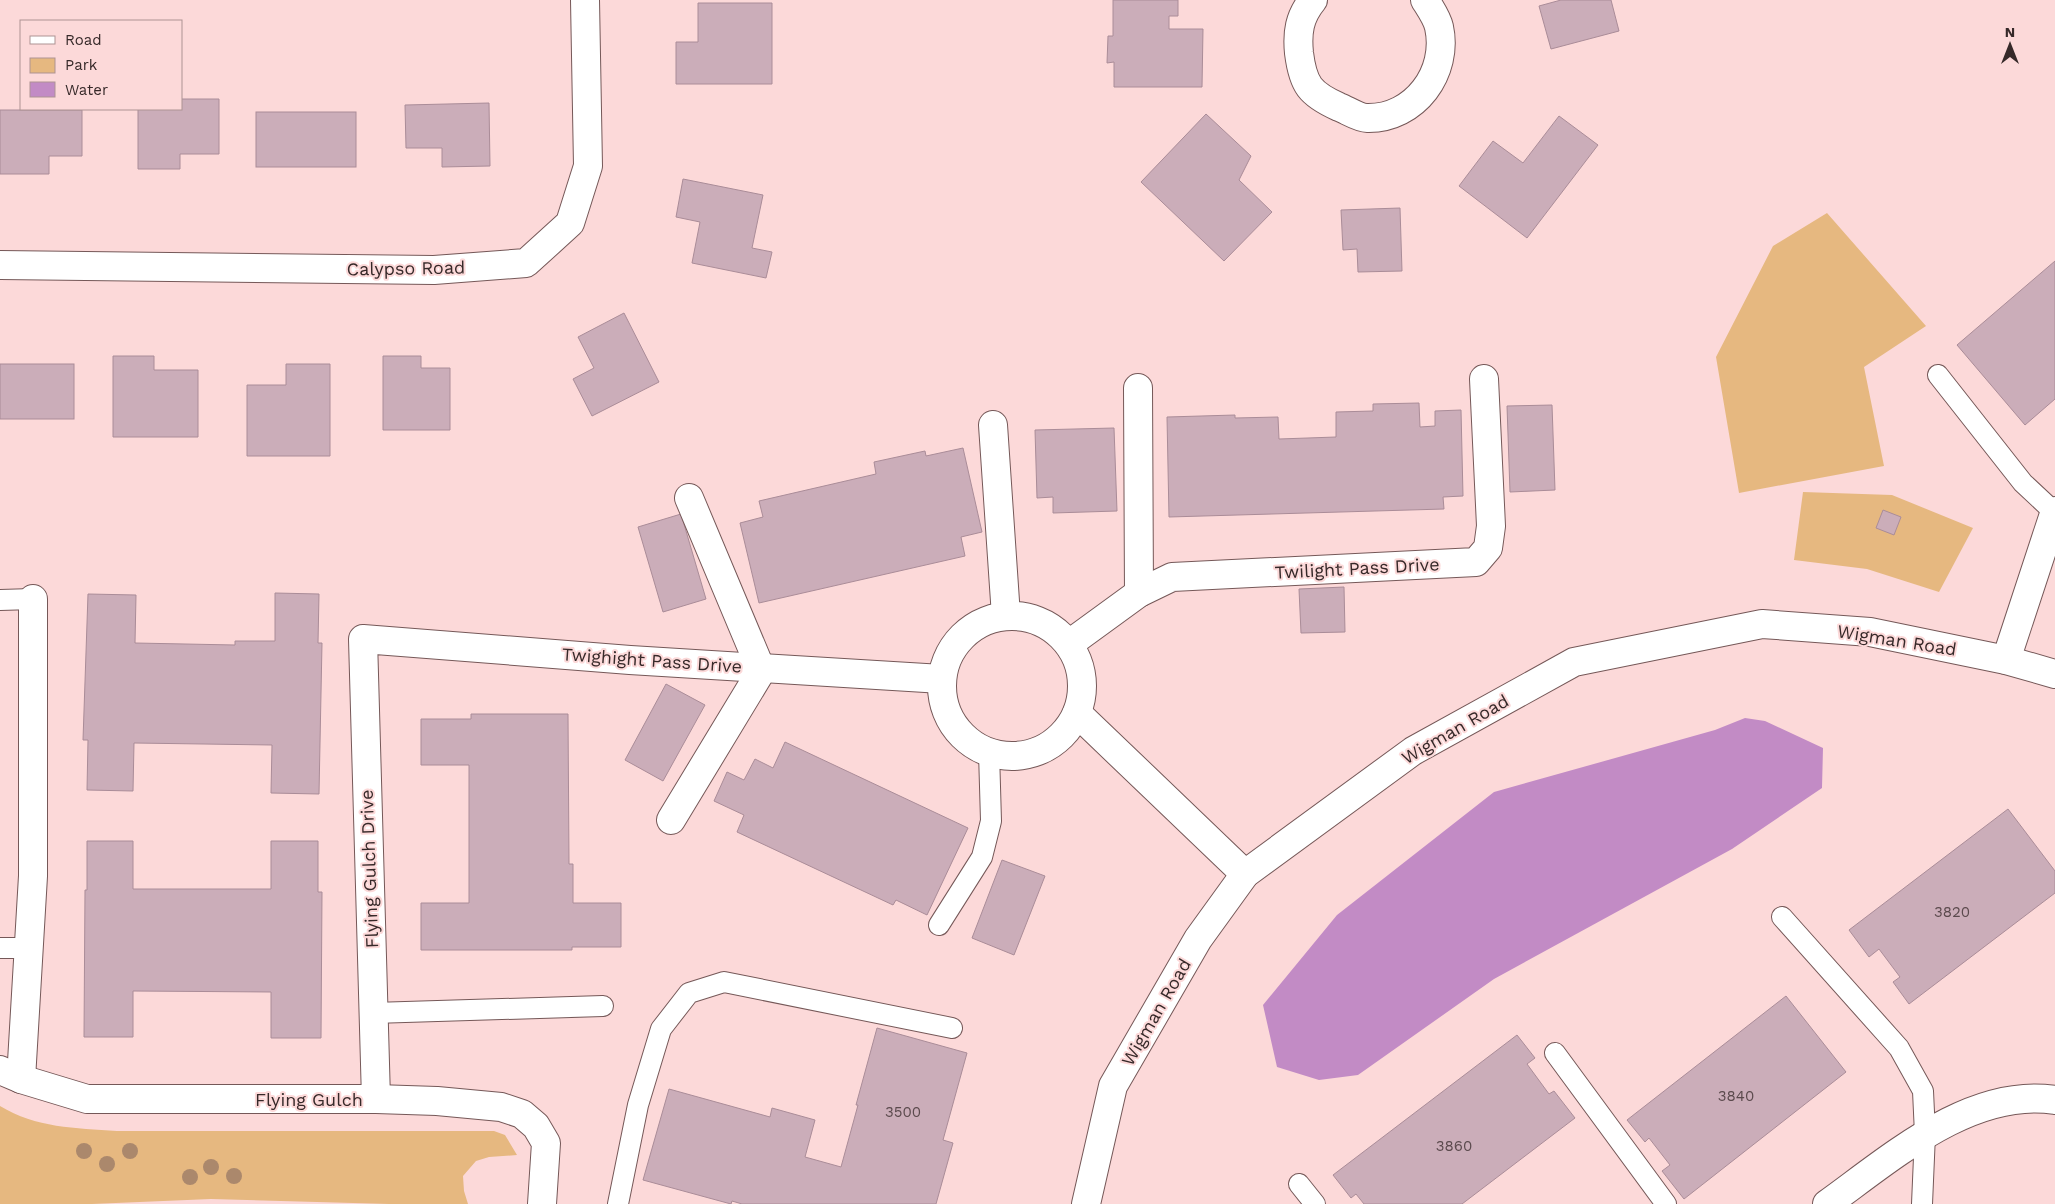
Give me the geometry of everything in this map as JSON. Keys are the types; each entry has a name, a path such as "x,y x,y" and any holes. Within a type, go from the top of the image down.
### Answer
{"street":[{"name":"Calypso Road","path":"0,265 434,270 526,263 570,223 588,166 585,0"},
{"path":"1313,0 1306,7 1297,33 1302,75 1319,98 1366,118 1390,115 1403,110 1419,99 1433,80 1440,59 1439,27 1426,0"},
{"name":"Twilight Pass Drive","path":"1069,644 1139,593 1172,577 1476,562 1488,548 1491,526 1484,379"},
{"path":"1138,388 1139,593"},
{"path":"994,425 1006,616"},
{"path":"671,820 760,673 760,667 688,498"},
{"path":"2006,660 2054,512"},
{"path":"10,1074 28,948 34,876 33,600"},
{"path":"1006,616 1024,616 1041,622 1057,631 1069,644 1082,672 1082,693 1077,713 1066,731 1044,748 1031,753 1010,756 990,752 972,743 958,730 948,713 943,696 942,679 949,656 963,636 982,622 1006,616"},
{"name":"Wigman Road","path":"1086,1204 1113,1086 1198,939 1245,874 1413,751 1574,662 1762,624 1870,632 2006,660 2055,674"},
{"name":"Twighight Pass Drive","path":"363,639 630,660 942,679"},
{"name":"Flying Gulch Drive","path":"363,639 376,1099"},
{"path":"1077,713 1245,874"},
{"name":"Flying Gulch","path":"10,1074 88,1099 376,1099 437,1101 501,1107 522,1114 536,1126 546,1143 542,1204"},
{"path":"1827,1204 1925,1134 1987,1105 2036,1097 2055,1100"}],"lane":[{"path":"1938,375 2023,483 2054,512"},
{"path":"0,600 33,600"},
{"path":"938,926 982,857 991,821 990,752"},
{"path":"1782,917 1899,1048 1923,1091 1925,1134 1922,1204"},
{"path":"0,948 28,948"},
{"path":"618,1204 638,1104 661,1029 688,993 724,982 952,1028"},
{"path":"373,1013 603,1006"},
{"path":"1555,1053 1666,1204"},
{"path":"1299,1184 1315,1204"}],"green space":[{"path":"1827,213 1926,326 1864,367 1884,466 1739,493 1716,357 1773,246"},
{"path":"1803,492 1892,495 1973,528 1939,592 1867,569 1794,560"},
{"path":"0,1106 28,1119 56,1126 117,1131 494,1131 505,1135 517,1155 489,1157 476,1161 463,1176 464,1191 468,1204 389,1204 211,1199 92,1204 0,1204"}],"water":[{"path":"1745,718 1765,721 1823,748 1822,788 1732,849 1494,979 1358,1075 1319,1080 1277,1067 1263,1005 1337,915 1494,792 1715,730"}],"building":[{"path":"1113,0 1178,0 1178,16 1169,16 1169,29 1203,29 1202,87 1114,87 1114,62 1107,63 1108,36 1113,36"},
{"path":"1561,0 1611,0 1619,31 1551,49 1539,6"},
{"path":"698,3 772,3 772,84 676,84 676,42 698,42"},
{"path":"182,99 219,99 219,154 180,154 180,169 138,169 138,110 182,110"},
{"path":"489,103 490,166 442,167 442,148 406,148 405,105"},
{"path":"0,110 82,110 82,156 49,156 49,174 0,174"},
{"path":"256,112 356,112 356,167 256,167"},
{"path":"1206,114 1251,156 1239,180 1272,212 1224,261 1141,182"},
{"path":"1559,116 1598,145 1527,238 1459,186 1493,141 1523,163"},
{"path":"683,179 763,195 752,248 772,252 766,278 692,263 700,222 676,217"},
{"path":"1400,208 1402,271 1358,272 1357,249 1343,250 1341,210"},
{"path":"2055,261 2055,399 2025,425 1957,345"},
{"path":"624,313 659,382 592,416 573,379 594,368 578,337"},
{"path":"113,356 154,356 154,370 198,370 198,437 113,437"},
{"path":"383,356 421,356 421,368 450,368 450,430 383,430"},
{"path":"0,364 74,364 74,419 0,419"},
{"path":"286,364 330,364 330,456 247,456 247,385 286,385"},
{"path":"1419,403 1420,427 1435,426 1435,411 1461,410 1463,496 1443,497 1444,509 1169,517 1167,417 1235,415 1235,418 1278,417 1279,439 1336,437 1336,412 1373,411 1373,404"},
{"path":"1552,405 1555,490 1510,492 1507,406"},
{"path":"1114,428 1117,511 1053,513 1053,497 1037,498 1035,430"},
{"path":"963,448 982,532 961,537 965,556 759,603 740,523 763,517 759,501 876,474 874,462 925,451 926,456"},
{"path":"1883,510 1901,517 1894,535 1876,528"},
{"path":"681,514 706,599 663,612 638,527"},
{"path":"1344,587 1345,632 1301,633 1299,589"},
{"path":"275,593 319,594 318,643 322,643 319,794 271,793 272,745 134,743 133,791 87,790 88,740 83,740 88,594 136,595 135,643 235,645 235,641 275,641"},
{"path":"666,684 705,705 663,781 625,760"},
{"path":"471,714 568,714 569,864 573,864 573,903 621,903 621,947 572,947 572,950 421,950 421,903 469,903 469,765 421,765 421,719 471,719"},
{"path":"785,742 968,828 927,915 896,900 893,905 737,832 744,815 714,801 727,772 744,780 755,759 773,768"},
{"path":"2008,809 2055,871 2055,893 1909,1004 1893,982 1900,977 1879,949 1869,957 1849,930"},
{"path":"87,841 133,841 133,889 271,889 271,841 318,841 318,892 322,892 321,1038 271,1038 271,992 133,991 133,1037 84,1037"},
{"path":"1002,860 1045,876 1014,955 972,938"},
{"path":"1786,996 1846,1072 1684,1199 1662,1171 1670,1165 1649,1138 1645,1142 1627,1120"},
{"path":"877,1028 967,1053 943,1140 953,1143 936,1204 742,1204 732,1201 731,1204 643,1180 669,1089 770,1117 772,1108 815,1120 805,1157 841,1167"},
{"path":"1517,1035 1535,1058 1527,1064 1549,1094 1554,1091 1575,1118 1462,1204 1364,1204 1356,1194 1351,1198 1333,1175"}]}
